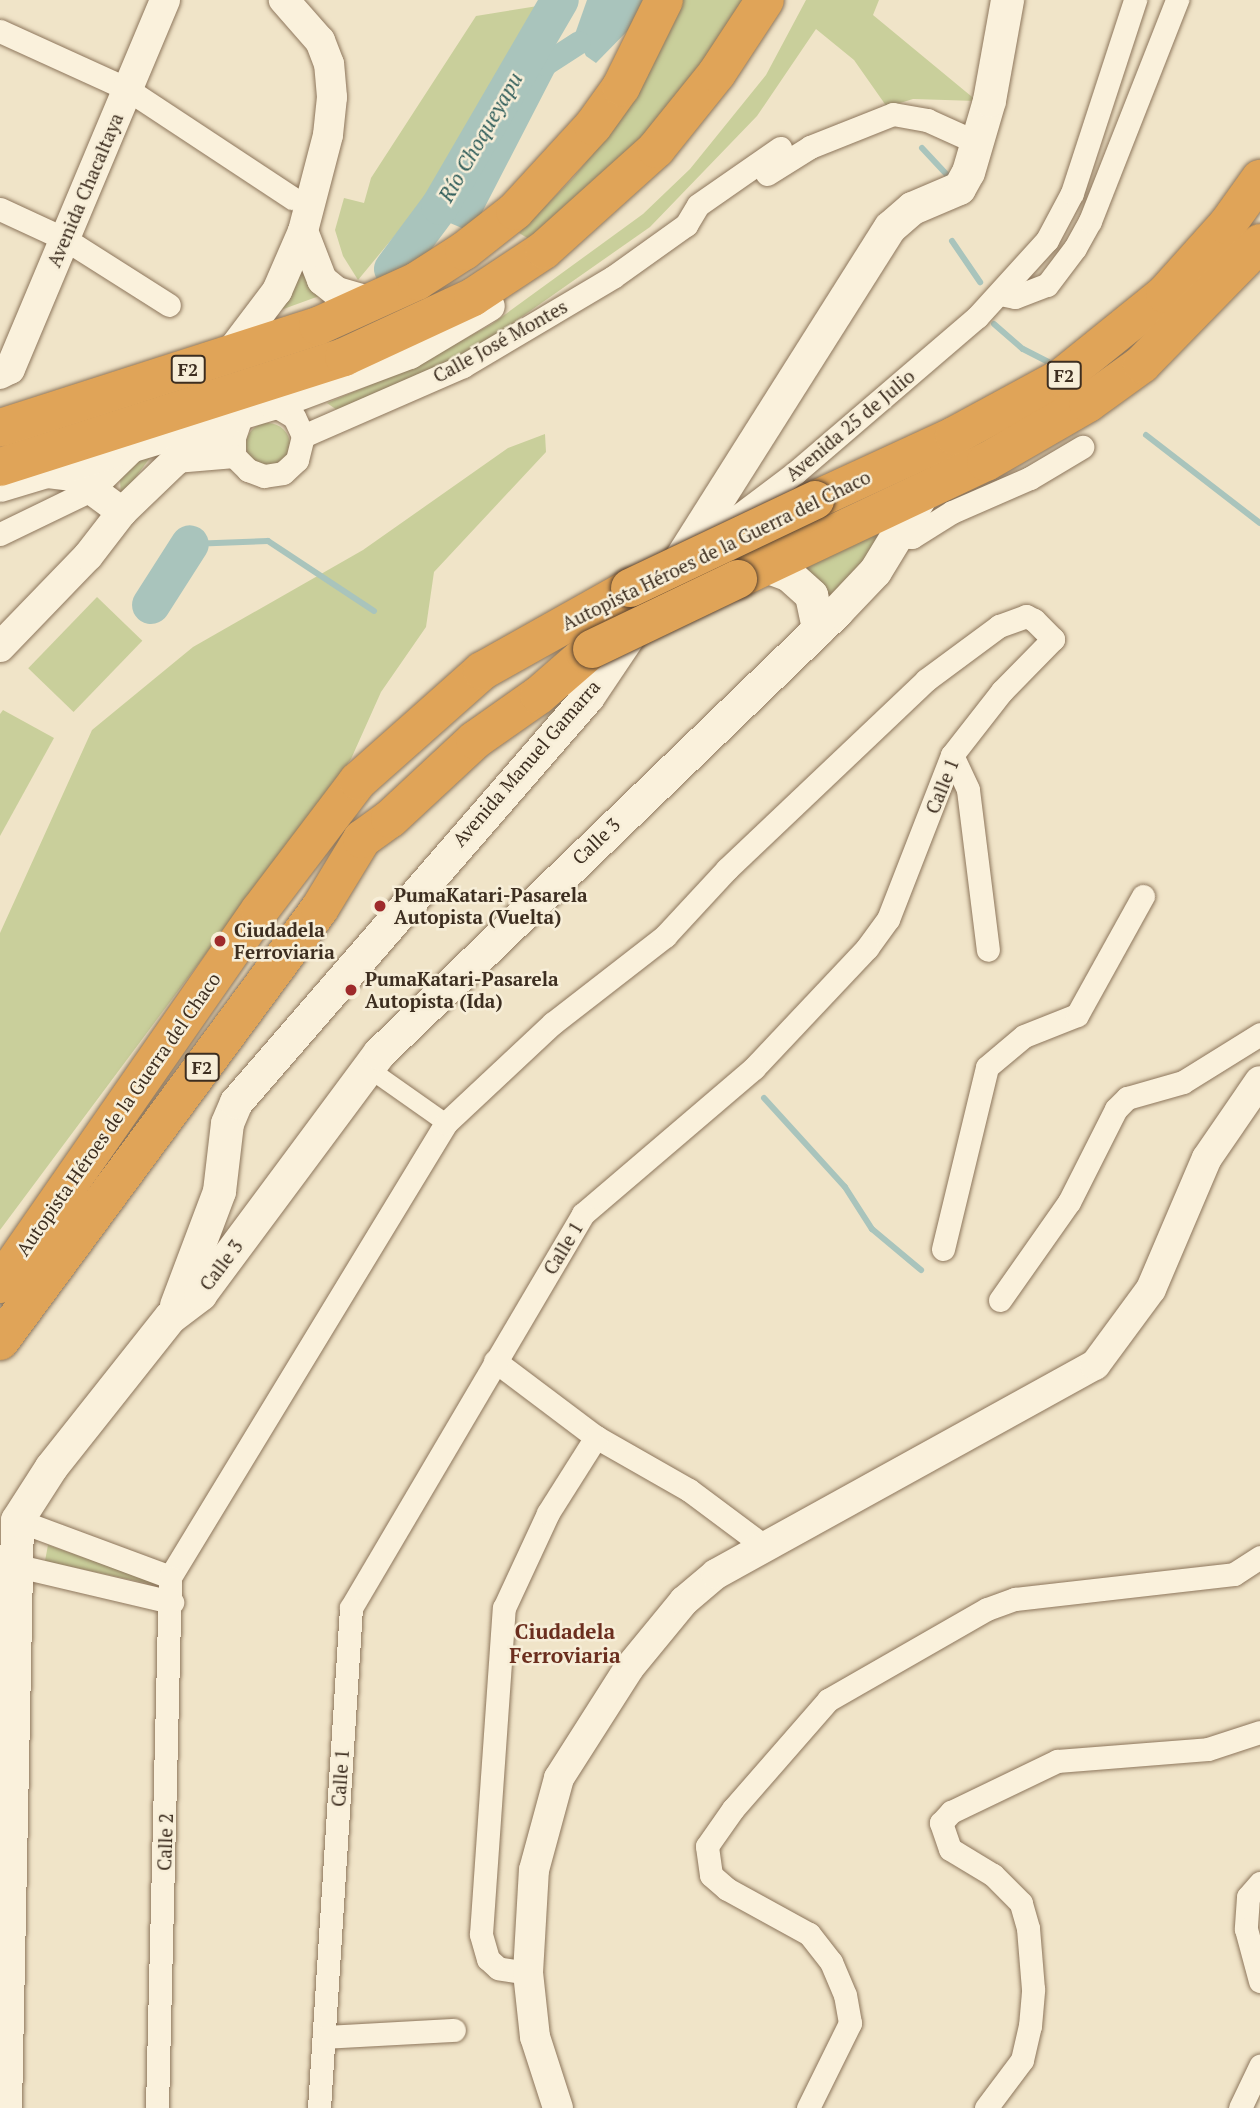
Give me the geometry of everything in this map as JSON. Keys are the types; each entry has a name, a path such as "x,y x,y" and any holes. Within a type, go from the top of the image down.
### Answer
{"highway":[{"name":"F2","path":"0,428 227,357 372,302 464,251 558,168 621,87 664,0"},
{"name":"F2","path":"0,467 344,357 473,297 566,231 656,149 717,73 765,0"},
{"name":"Autopista Héroes de la Guerra del Chaco","path":"0,1284 260,910 358,781 482,671 630,588 965,430 1061,378 1165,294 1227,225 1260,179"},
{"name":"Autopista Héroes de la Guerra del Chaco","path":"0,1341 320,908 362,839 390,819 475,740 539,695 592,649 1037,435 1142,364 1194,316 1260,243"}],"main road":[{"name":"Avenida Manuel Gamarra","path":"170,1317 210,1222 219,1191 227,1123 236,1102 588,695 691,544 890,227 912,208 959,188 989,100 1007,0"},
{"name":"Calle 3","path":"9,1546 51,1467 170,1317 200,1294 368,1068 642,796 818,629 875,571 923,492"},
{"path":"752,573 789,575 811,595 818,629"},
{"path":"5,2108 9,1546"}],"street":[{"name":"Avenida Chacaltaya","path":"0,374 10,369 165,0"},
{"path":"227,357 277,291 303,231 328,135 332,97 328,64 320,41 284,0"},
{"name":"Avenida 25 de Julio","path":"691,544 733,523 796,472 1000,294 1047,240 1072,193 1135,0"},
{"path":"1000,294 1015,297 1047,285 1075,248 1090,221 1177,0"},
{"path":"0,31 127,89 292,198"},
{"name":"Calle José Montes","path":"303,436 463,366 613,277 686,225 810,147 893,114 927,120 976,142"},
{"name":"Calle José Montes","path":"686,225 698,205 780,148"},
{"path":"0,209 65,239 169,305"},
{"path":"303,231 322,280 337,292 372,302"},
{"path":"0,486 274,405 410,354 503,298 566,231"},
{"path":"242,414 234,437 234,456 248,470 264,476 283,473 298,460 303,436 293,417 274,405"},
{"path":"0,647 88,556 121,512 175,461 242,414"},
{"path":"0,534 93,489 138,445"},
{"path":"896,536 912,537 952,512 1030,478 1082,447"},
{"path":"175,461 234,456"},
{"path":"48,473 73,476 121,512"},
{"name":"Calle 1","path":"170,1577 446,1123 553,1023 665,936 727,869 926,680 999,626 1026,616 1034,620 1054,639 1002,691 952,755 897,900 867,948 754,1068 583,1214 351,1608 319,2108"},
{"path":"952,755 968,790 988,950"},
{"path":"943,1249 987,1067 1024,1036 1077,1015 1143,896"},
{"path":"1000,1300 1069,1202 1116,1109 1127,1098 1184,1082 1260,1034"},
{"path":"368,1068 446,1123"},
{"path":"558,2108 535,2036 528,1973 534,1870 559,1778 629,1668 684,1601 716,1574 1095,1365 1151,1289 1207,1158 1260,1081"},
{"path":"495,1361 596,1437 689,1490 764,1546"},
{"path":"528,1973 498,1968 488,1959 481,1934 489,1776 504,1608 548,1513 596,1437"},
{"path":"9,1546 170,1577"},
{"path":"9,1546 172,1602"},
{"path":"808,2108 850,2023 845,1995 831,1962 809,1934 727,1889 711,1875 707,1846 733,1809 828,1700 987,1608 1016,1599 1234,1574 1260,1557"},
{"name":"Calle 2","path":"157,2108 172,1602 170,1577"},
{"path":"986,2108 1022,2060 1030,2026 1033,1989 1028,1928 1015,1895 993,1875 950,1849 941,1823 951,1811 1057,1761 1208,1749 1260,1731"},
{"path":"1260,1883 1248,1897 1246,1929 1260,1980"},
{"path":"324,2037 454,2030"},
{"path":"1240,2108 1260,2066"}],"green space":[{"path":"681,0 745,0 704,64 631,152 529,239 519,233 573,178 622,117"},
{"path":"806,0 879,0 873,15 977,101 913,99 887,107 854,60 816,29 757,116 650,227 473,351 337,410 327,403 413,367 492,324 643,214 690,169 766,75"},
{"path":"544,5 435,187 358,280 343,256 335,230 344,198 364,203 371,178 476,16"},
{"path":"295,265 322,295 267,315"},
{"path":"268,423 283,430 290,445 283,460 268,467 253,460 246,445 253,430"},
{"path":"545,434 546,452 434,572 426,627 381,692 351,759 0,1230 0,933 92,730 193,647 363,550 508,448"},
{"path":"155,451 121,497 120,479 140,458"},
{"path":"881,531 874,548 827,600 803,568"},
{"path":"97,597 142,641 74,712 28,668"},
{"path":"3,710 54,738 0,836 0,714"},
{"path":"48,1545 154,1582 155,1585 45,1561"}],"water":[{"path":"587,0 650,0 643,15 596,63 586,56 575,34"}],"waterway":[{"name":"Río Choqueyapu","path":"393,269 440,206 560,0"},
{"path":"440,206 466,217 545,64 579,42"},
{"path":"922,148 950,178"},
{"path":"952,241 980,282"},
{"path":"994,324 1023,349 1048,362"},
{"path":"1146,435 1260,523"},
{"path":"190,544 268,541 374,611"},
{"name":"Río Choqueyapu","path":"151,605 190,544"},
{"path":"764,1098 845,1187 872,1229 921,1270"}],"place":[{"name":"PumaKatari-Pasarela Autopista (Vuelta)","path":"380,906"},
{"name":"Ciudadela Ferroviaria","path":"220,941"},
{"name":"PumaKatari-Pasarela Autopista (Ida)","path":"351,990"}],"district":[{"name":"Ciudadela Ferroviaria","path":"565,1643"}]}
